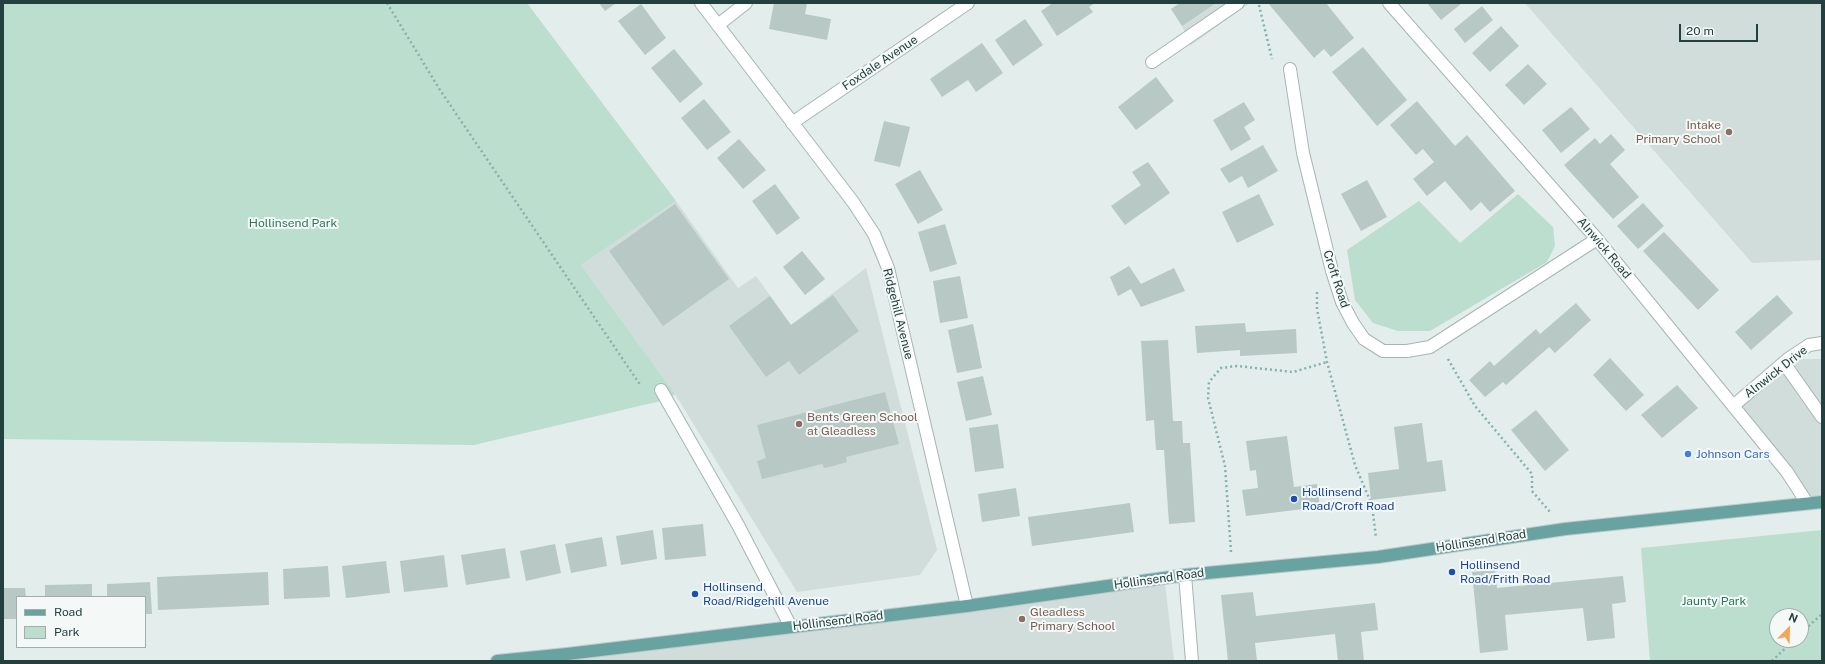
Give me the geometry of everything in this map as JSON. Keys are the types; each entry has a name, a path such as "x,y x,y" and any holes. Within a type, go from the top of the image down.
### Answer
{"main road":[{"name":"Hollinsend Road","path":"497,661 567,658 791,627 967,606 1185,575 1378,557 1565,529 1822,502"}],"street":[{"name":"Ridgehill Avenue","path":"701,3 853,202 874,234 888,268 967,606"},
{"path":"718,25 746,3"},
{"name":"Foxdale Avenue","path":"792,123 968,3"},
{"path":"1152,62 1238,3"},
{"name":"Alnwick Road","path":"1389,3 1597,239 1787,472 1807,503"},
{"name":"Croft Road","path":"1290,69 1303,154 1342,302 1353,323 1364,339 1383,351 1407,351 1430,347 1597,239"},
{"name":"Alnwick Drive","path":"1733,406 1784,363 1809,345 1822,343"},
{"path":"1784,363 1822,417"},
{"path":"661,390 738,525 791,627"},
{"path":"1185,575 1192,661"}],"path":[{"path":"387,3 440,90 640,385 661,390"},
{"path":"1258,3 1272,59"},
{"path":"1317,288 1317,309 1327,362 1355,465 1372,505 1378,557"},
{"path":"1448,359 1475,406 1532,474 1532,491 1565,529"},
{"path":"1232,570 1225,466 1208,398 1208,382 1221,368 1237,366 1293,372 1327,362"},
{"path":"1809,626 1822,614"},
{"path":"1772,661 1786,648"}],"shaded area":[{"path":"1180,3 1250,3 1191,45 1182,26 1171,9"},
{"name":"Intake Primary School","path":"1525,3 1822,3 1822,260 1752,263"},
{"name":"Bents Green School at Gleadless","path":"676,201 738,288 756,276 791,325 866,268 937,550 920,575 797,592 675,394 581,265"},
{"path":"1788,359 1822,359 1822,502 1807,503 1734,406"},
{"name":"Gleadless Primary School","path":"1164,575 1174,661 567,661 567,654"}],"green space":[{"name":"Hollinsend Park","path":"3,3 527,3 676,201 581,265 675,394 669,399 474,445 3,439"},
{"path":"1518,194 1553,227 1555,246 1547,262 1430,331 1398,331 1373,323 1355,300 1347,250 1419,201 1460,243"},
{"name":"Jaunty Park","path":"1822,530 1822,661 1650,661 1641,548"}],"building":[{"path":"599,3 616,3 605,11"},
{"path":"774,3 807,3 805,14 831,19 827,40 769,29"},
{"path":"1053,3 1095,3 1089,7 1093,12 1057,36 1041,11"},
{"path":"1180,3 1216,3 1182,26 1171,9"},
{"path":"1268,3 1326,3 1354,38 1331,57 1324,49 1314,58"},
{"path":"1427,3 1462,3 1441,20"},
{"path":"641,4 666,38 645,55 618,21"},
{"path":"1482,6 1493,20 1465,43 1454,29"},
{"path":"1025,19 1043,45 1013,66 995,40"},
{"path":"1501,26 1519,46 1490,72 1472,53"},
{"path":"982,43 1003,73 976,92 968,80 942,97 930,79"},
{"path":"1363,47 1407,100 1377,126 1332,72"},
{"path":"674,49 703,84 680,103 651,68"},
{"path":"1528,64 1547,84 1524,105 1505,85"},
{"path":"1156,77 1174,101 1136,130 1118,107"},
{"path":"704,99 731,132 707,150 681,118"},
{"path":"1417,101 1455,146 1467,135 1515,191 1490,212 1481,202 1471,211 1445,181 1427,196 1413,179 1434,162 1423,149 1416,155 1390,125"},
{"path":"1244,102 1255,120 1244,127 1251,139 1231,151 1213,120"},
{"path":"1571,107 1590,129 1561,153 1542,130"},
{"path":"884,121 910,127 900,167 874,161"},
{"path":"1611,134 1625,150 1610,164 1639,197 1613,219 1564,165 1595,138 1600,144"},
{"path":"739,139 766,170 743,189 717,158"},
{"path":"1263,145 1278,171 1248,188 1242,176 1229,183 1220,169"},
{"path":"1148,162 1170,193 1125,225 1111,206 1141,185 1132,172"},
{"path":"920,170 943,210 918,224 895,184"},
{"path":"1367,180 1387,217 1361,231 1341,194"},
{"path":"775,184 800,218 777,235 752,201"},
{"path":"1259,194 1274,225 1237,243 1222,212"},
{"path":"1643,203 1664,226 1638,249 1617,226"},
{"path":"675,204 729,279 663,326 609,251"},
{"path":"945,224 957,264 930,272 918,232"},
{"path":"1664,232 1719,290 1698,310 1643,251"},
{"path":"802,251 825,279 805,295 783,267"},
{"path":"1129,266 1141,284 1174,268 1185,291 1141,307 1131,289 1118,296 1110,277"},
{"path":"960,276 968,318 940,323 933,281"},
{"path":"833,295 859,331 799,375 789,361 766,377 729,326 770,296 791,325"},
{"path":"1777,295 1793,313 1751,350 1735,332"},
{"path":"1576,303 1591,320 1555,353 1549,347 1506,385 1503,382 1485,397 1469,380 1490,361 1494,366 1536,329 1540,334"},
{"path":"1245,323 1246,332 1296,329 1297,353 1240,356 1240,350 1197,353 1195,326"},
{"path":"973,324 982,368 957,373 948,330"},
{"path":"1168,340 1173,421 1182,421 1183,443 1190,443 1195,522 1169,524 1164,450 1156,450 1154,420 1146,421 1141,341"},
{"path":"1610,358 1644,395 1626,411 1593,375"},
{"path":"983,376 992,415 966,421 957,382"},
{"path":"1677,385 1698,408 1662,438 1641,415"},
{"path":"885,392 899,444 846,457 847,462 833,466 824,468 822,464 762,479 757,461 766,458 757,425"},
{"path":"1536,410 1569,450 1545,471 1511,430"},
{"path":"1422,423 1427,462 1442,460 1446,491 1371,500 1368,473 1399,469 1394,427"},
{"path":"998,424 1004,468 975,472 969,428"},
{"path":"1287,436 1294,487 1317,484 1320,507 1246,516 1242,490 1258,488 1256,470 1250,471 1246,441"},
{"path":"1016,488 1020,516 982,522 978,494"},
{"path":"1130,503 1134,532 1032,546 1028,517"},
{"path":"703,524 706,556 665,560 662,528"},
{"path":"653,530 657,559 621,565 616,536"},
{"path":"602,537 607,566 571,573 565,544"},
{"path":"555,544 561,573 526,581 520,551"},
{"path":"505,548 510,578 466,585 461,555"},
{"path":"444,555 448,587 404,592 400,561"},
{"path":"386,561 390,593 346,598 342,566"},
{"path":"328,566 330,597 284,599 283,569"},
{"path":"1495,570 1497,588 1623,576 1626,602 1612,604 1615,638 1587,641 1583,608 1505,615 1508,650 1480,653 1472,572"},
{"path":"268,572 269,605 158,610 157,577"},
{"path":"150,582 152,614 146,614 146,596 107,596 107,584"},
{"path":"92,584 92,596 45,596 45,585"},
{"path":"3,588 25,588 26,596 16,596 16,619 3,619"},
{"path":"1253,592 1256,616 1375,603 1378,630 1361,632 1364,661 1338,661 1335,634 1255,643 1257,661 1228,661 1221,595"}],"place":[{"name":"Intake Primary School","path":"1729,132"},
{"name":"Bents Green School at Gleadless","path":"799,424"},
{"name":"Johnson Cars","path":"1688,454"},
{"name":"Hollinsend Road/Croft Road","path":"1294,499"},
{"name":"Hollinsend Road/Frith Road","path":"1452,572"},
{"name":"Hollinsend Road/Ridgehill Avenue","path":"695,594"},
{"name":"Gleadless Primary School","path":"1022,619"}]}
